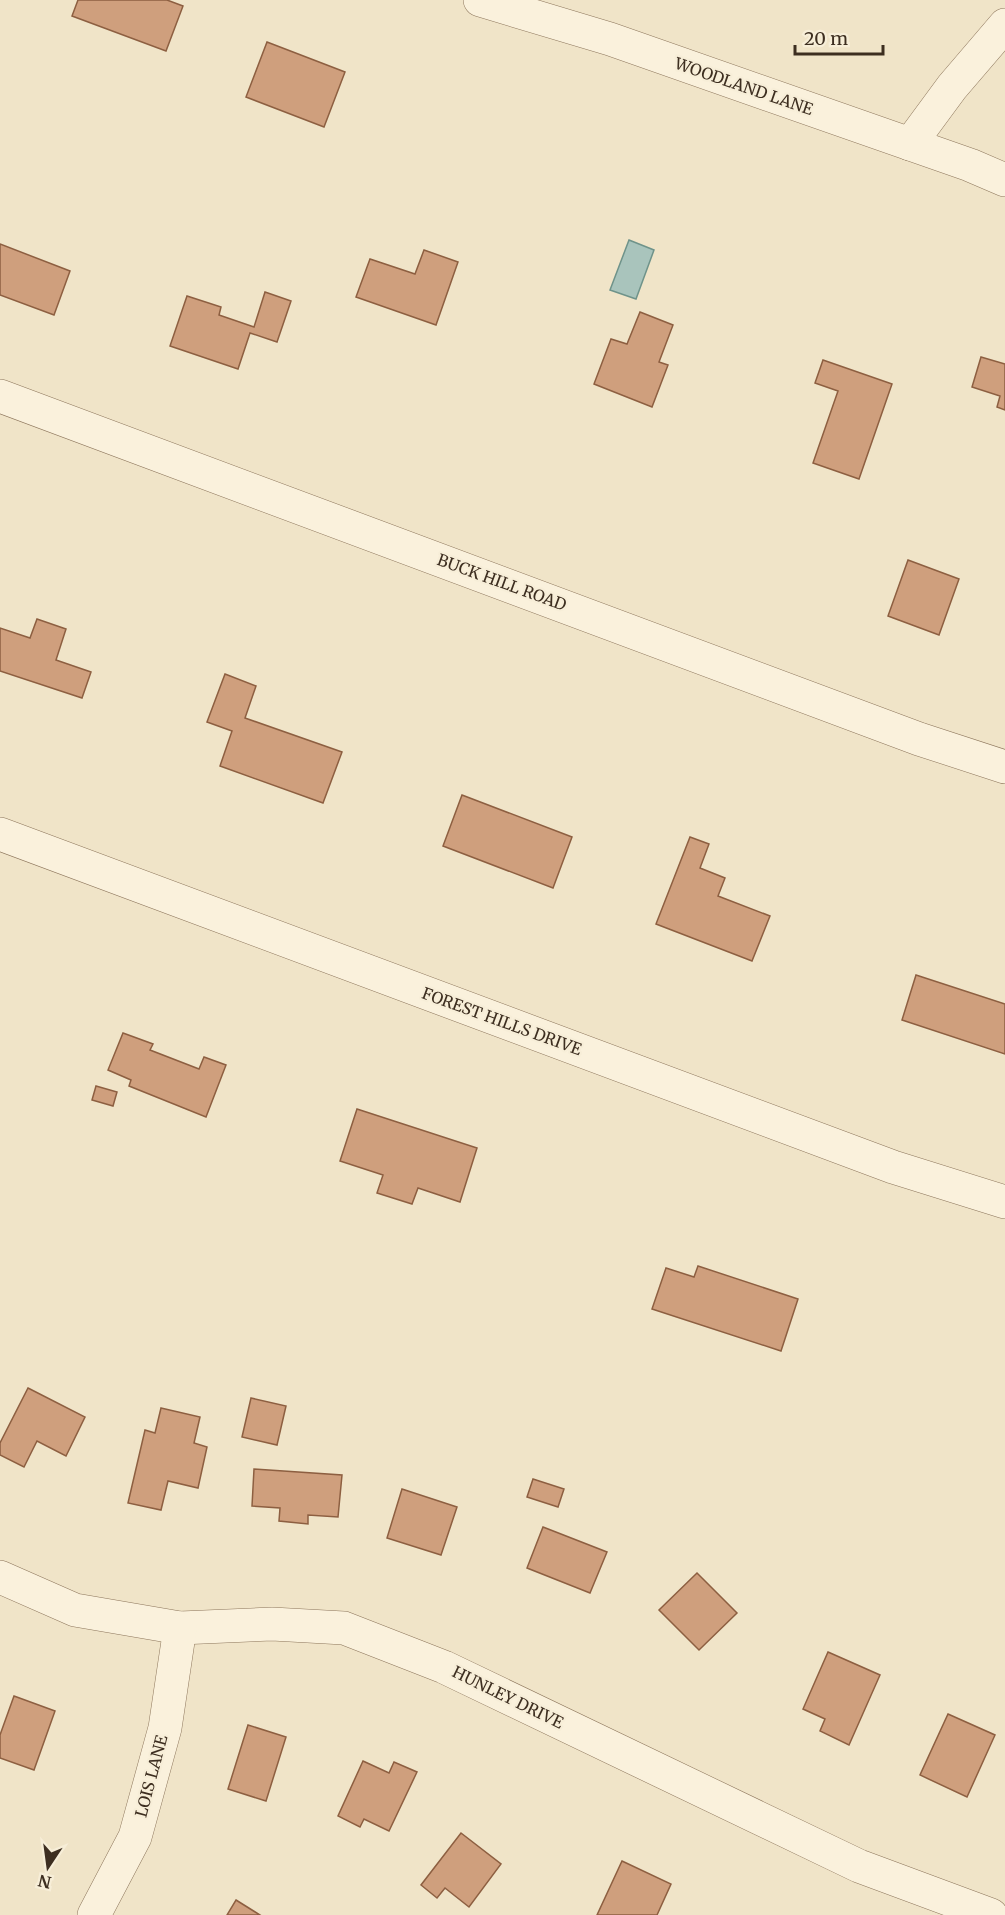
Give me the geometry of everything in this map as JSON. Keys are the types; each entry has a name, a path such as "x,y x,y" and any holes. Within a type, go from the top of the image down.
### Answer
{"street":[{"name":"WOODLAND LANE","path":"480,0 610,39 910,144 1005,180"},
{"path":"910,144 952,87 1005,25"},
{"name":"BUCK HILL ROAD","path":"0,396 919,739 1005,766"},
{"name":"FOREST HILLS DRIVE","path":"0,834 893,1167 1005,1202"},
{"name":"HUNLEY DRIVE","path":"0,1577 75,1610 180,1628 272,1624 344,1628 444,1666 859,1866 991,1915"},
{"name":"LOIS LANE","path":"94,1915 135,1837 165,1728 180,1628"}],"water":[{"path":"629,240 654,250 636,299 610,290"}],"building":[{"path":"78,0 167,0 183,6 166,51 72,16"},
{"path":"267,42 345,72 324,127 246,97"},
{"path":"0,244 70,271 54,315 0,295"},
{"path":"424,250 458,262 436,325 356,297 370,259 415,274"},
{"path":"265,292 291,301 277,342 250,333 238,369 170,346 187,296 221,307 219,315 254,327"},
{"path":"640,312 673,325 659,362 668,365 652,407 594,384 611,339 627,344"},
{"path":"981,357 1005,364 1005,410 997,407 1000,396 972,387"},
{"path":"823,360 892,384 859,479 813,463 838,391 815,383"},
{"path":"908,560 959,579 939,635 888,616"},
{"path":"37,619 66,629 56,660 91,672 82,698 0,671 0,628 30,638"},
{"path":"225,674 256,686 245,718 342,752 323,803 220,766 232,731 207,722"},
{"path":"462,795 572,837 553,888 443,846"},
{"path":"690,837 709,844 700,868 725,878 718,896 770,916 752,961 656,924"},
{"path":"916,975 1005,1004 1005,1054 902,1020"},
{"path":"123,1033 153,1044 150,1050 199,1069 204,1057 226,1065 206,1117 129,1086 131,1080 108,1070"},
{"path":"96,1086 117,1092 113,1106 92,1100"},
{"path":"357,1109 477,1148 460,1202 418,1188 412,1204 377,1193 383,1175 340,1161"},
{"path":"698,1266 798,1299 781,1351 652,1309 666,1268 694,1277"},
{"path":"28,1388 85,1417 66,1456 37,1441 24,1467 0,1455 0,1443"},
{"path":"251,1398 286,1406 277,1445 242,1437"},
{"path":"161,1408 200,1417 194,1443 207,1447 198,1488 168,1481 161,1510 128,1503 145,1430 155,1433"},
{"path":"254,1469 342,1475 338,1517 308,1515 308,1524 279,1521 280,1508 252,1506"},
{"path":"533,1479 564,1489 558,1507 527,1497"},
{"path":"402,1489 457,1507 441,1555 387,1538"},
{"path":"543,1527 607,1552 590,1593 527,1568"},
{"path":"697,1573 737,1613 699,1650 659,1610"},
{"path":"828,1652 880,1675 849,1745 820,1731 825,1719 803,1709"},
{"path":"14,1696 55,1711 34,1770 0,1758 0,1735"},
{"path":"948,1714 995,1735 967,1797 920,1775"},
{"path":"248,1725 286,1737 266,1801 228,1789"},
{"path":"363,1761 389,1773 394,1762 417,1772 389,1831 364,1819 360,1827 338,1816"},
{"path":"461,1833 501,1864 469,1907 445,1888 437,1898 421,1885"},
{"path":"622,1861 671,1884 657,1915 597,1915"},
{"path":"236,1900 260,1915 227,1915"}]}
